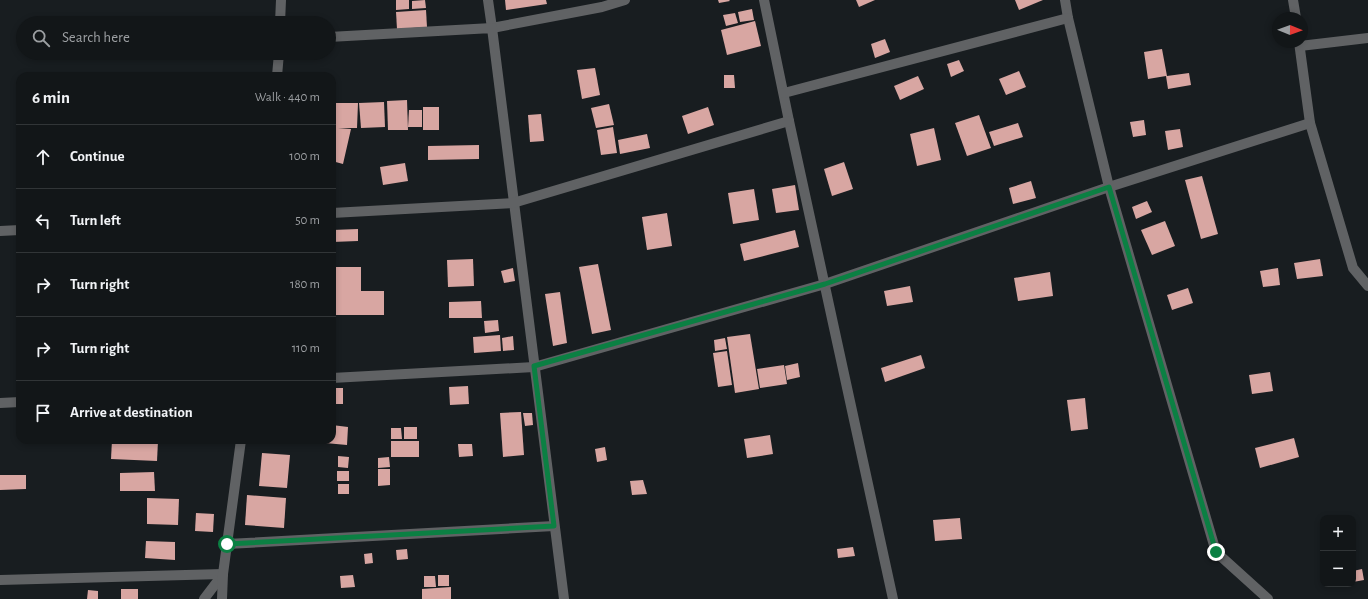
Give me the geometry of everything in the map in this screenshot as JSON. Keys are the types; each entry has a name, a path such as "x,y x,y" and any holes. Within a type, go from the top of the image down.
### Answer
{"street":[{"path":"280,16 281,0"},
{"path":"488,0 564,599"},
{"path":"336,37 492,28 602,7 626,0"},
{"path":"764,0 893,599"},
{"path":"1065,0 1068,18 1109,187 1216,552 1268,599"},
{"path":"1293,0 1295,12"},
{"path":"784,93 1068,18"},
{"path":"1308,43 1368,38"},
{"path":"1300,48 1310,123 1353,268 1368,286"},
{"path":"277,72 278,60"},
{"path":"336,213 513,203 789,121"},
{"path":"336,378 534,366 825,284 1109,187 1310,123"},
{"path":"0,231 16,230"},
{"path":"0,403 16,402"},
{"path":"222,599 223,574 240,444"},
{"path":"227,544 554,526"},
{"path":"0,580 223,574"},
{"path":"204,599 223,574"}],"building":[{"path":"396,0 409,0 409,9 396,10"},
{"path":"425,0 426,8 412,9 412,1"},
{"path":"505,0 546,0 547,4 506,10"},
{"path":"718,0 729,0 730,1 719,3"},
{"path":"856,0 875,0 859,7"},
{"path":"1015,0 1043,0 1019,10"},
{"path":"752,9 754,20 740,22 738,12"},
{"path":"426,10 427,27 397,29 396,12"},
{"path":"735,13 738,23 726,26 723,15"},
{"path":"755,21 761,46 727,55 721,30"},
{"path":"885,39 890,52 875,58 871,44"},
{"path":"1162,49 1167,76 1189,73 1191,85 1168,89 1166,76 1148,79 1144,52"},
{"path":"959,60 964,71 951,77 947,64"},
{"path":"595,68 600,95 582,99 577,70"},
{"path":"1019,71 1026,87 1006,95 999,79"},
{"path":"724,75 734,75 735,88 724,88"},
{"path":"918,76 924,89 900,100 894,86"},
{"path":"407,100 408,130 388,130 387,101"},
{"path":"384,102 385,127 361,128 359,103"},
{"path":"336,103 358,103 357,128 338,128 351,129 343,164 336,162"},
{"path":"609,104 614,125 596,128 591,108"},
{"path":"423,107 439,107 439,130 423,130"},
{"path":"708,107 714,125 688,134 682,116"},
{"path":"409,110 422,110 422,127 408,127"},
{"path":"541,114 544,141 530,142 528,115"},
{"path":"979,115 991,148 967,156 955,123"},
{"path":"1144,120 1146,135 1133,137 1130,122"},
{"path":"1018,123 1023,137 994,146 989,132"},
{"path":"613,127 617,153 601,155 597,130"},
{"path":"934,128 941,160 917,166 910,134"},
{"path":"1180,129 1183,147 1168,150 1165,131"},
{"path":"647,134 650,148 620,154 618,140"},
{"path":"479,145 479,159 428,160 428,146"},
{"path":"844,162 853,189 832,196 824,169"},
{"path":"405,163 408,181 383,185 380,167"},
{"path":"1202,176 1218,234 1201,239 1185,180"},
{"path":"1031,181 1036,198 1013,204 1009,188"},
{"path":"795,185 799,210 776,213 772,189"},
{"path":"754,189 759,220 733,224 728,193"},
{"path":"1147,201 1152,212 1136,219 1132,207"},
{"path":"667,213 672,246 647,250 642,217"},
{"path":"1165,221 1175,246 1152,255 1141,230"},
{"path":"358,229 358,241 336,242 336,230"},
{"path":"795,230 799,247 744,261 740,244"},
{"path":"473,259 474,286 448,287 447,260"},
{"path":"1320,259 1323,276 1297,279 1294,263"},
{"path":"598,264 611,330 592,334 579,267"},
{"path":"336,267 361,267 361,291 384,291 384,315 336,315"},
{"path":"513,268 515,281 504,283 501,271"},
{"path":"1278,268 1280,285 1263,287 1260,271"},
{"path":"1050,272 1053,296 1018,301 1014,278"},
{"path":"910,286 913,302 887,306 884,291"},
{"path":"1188,288 1193,303 1172,310 1167,295"},
{"path":"560,292 567,343 553,346 545,294"},
{"path":"481,301 482,318 449,318 449,302"},
{"path":"498,320 499,331 485,333 484,321"},
{"path":"750,334 759,389 735,393 727,337"},
{"path":"500,335 501,351 474,353 473,337"},
{"path":"513,336 514,350 503,351 502,338"},
{"path":"725,338 727,349 715,351 714,340"},
{"path":"727,351 732,385 718,387 713,353"},
{"path":"921,355 925,368 885,382 881,368"},
{"path":"798,363 800,377 787,380 785,366"},
{"path":"784,365 787,384 760,388 757,369"},
{"path":"1270,372 1273,391 1252,394 1249,375"},
{"path":"468,386 469,404 450,405 449,387"},
{"path":"336,388 343,388 343,404 336,404"},
{"path":"1085,398 1088,429 1071,431 1067,400"},
{"path":"521,412 524,455 503,457 500,413"},
{"path":"523,413 532,413 533,425 525,426"},
{"path":"336,426 348,427 347,445 336,444"},
{"path":"404,427 417,427 417,439 404,439"},
{"path":"391,428 401,428 402,439 391,439"},
{"path":"770,435 773,454 747,458 744,439"},
{"path":"1294,438 1299,457 1260,468 1255,448"},
{"path":"391,441 419,441 419,457 391,457"},
{"path":"112,444 158,444 157,461 111,459"},
{"path":"458,444 472,444 473,456 459,457"},
{"path":"605,447 607,460 597,462 595,449"},
{"path":"262,453 290,455 287,488 259,486"},
{"path":"338,456 349,457 348,468 338,467"},
{"path":"389,457 390,467 378,468 378,458"},
{"path":"378,469 390,469 390,485 378,486"},
{"path":"337,471 349,471 349,481 337,481"},
{"path":"154,472 155,491 120,491 120,473"},
{"path":"0,475 26,475 26,489 0,490"},
{"path":"643,480 647,494 632,495 630,481"},
{"path":"338,484 349,484 349,494 338,494"},
{"path":"247,495 286,498 284,528 245,525"},
{"path":"147,498 179,499 178,525 147,524"},
{"path":"196,513 214,514 213,532 195,531"},
{"path":"960,518 962,539 935,541 933,520"},
{"path":"146,541 175,542 175,560 145,558"},
{"path":"853,547 855,556 838,558 837,549"},
{"path":"407,549 408,559 397,560 396,550"},
{"path":"372,553 373,563 365,564 364,554"},
{"path":"1362,569 1364,580 1356,581 1356,570"},
{"path":"353,575 355,587 341,588 340,576"},
{"path":"438,575 449,575 449,586 438,586"},
{"path":"424,576 435,576 436,587 424,587"},
{"path":"451,587 451,599 422,599 422,589"},
{"path":"121,589 138,589 138,599 121,599"},
{"path":"88,590 98,591 98,599 87,599"}],"route":[{"path":"227,544 554,526 534,366 825,284 1109,187 1216,552"}]}
